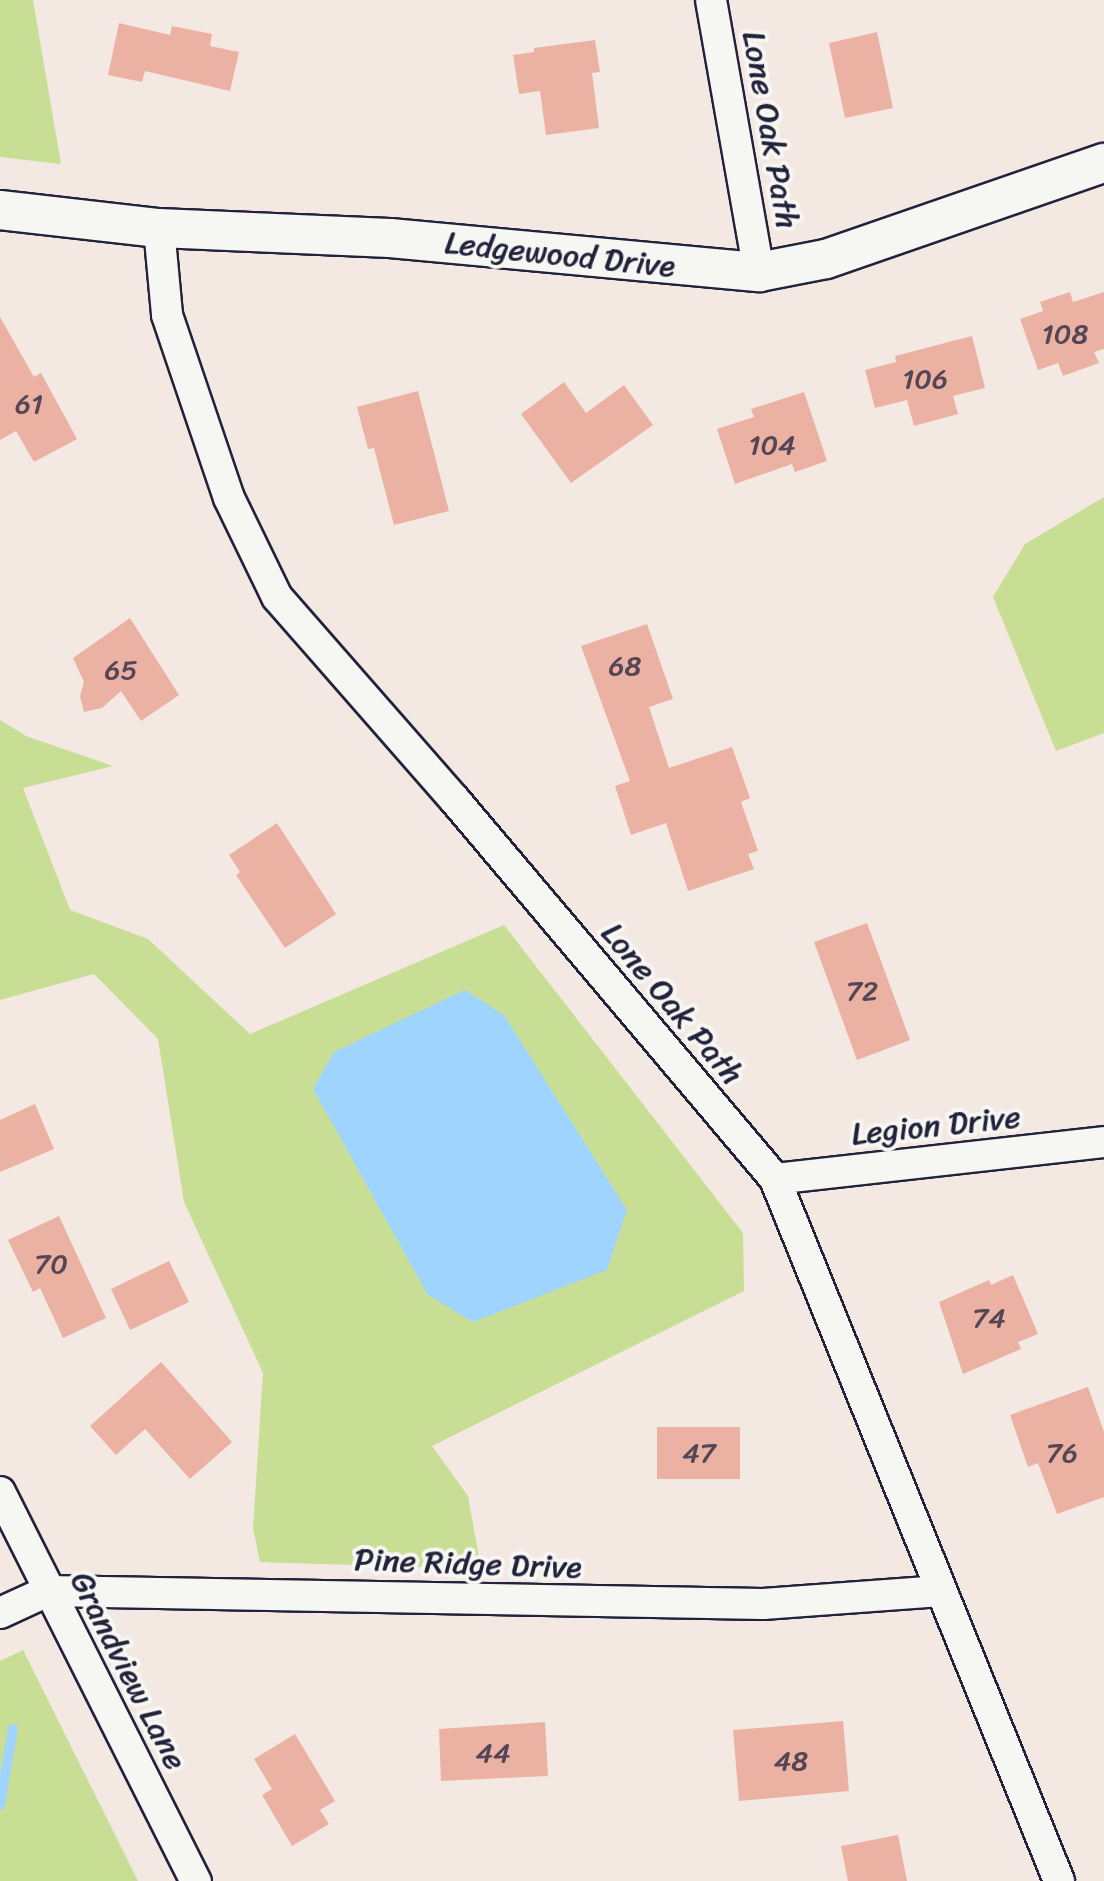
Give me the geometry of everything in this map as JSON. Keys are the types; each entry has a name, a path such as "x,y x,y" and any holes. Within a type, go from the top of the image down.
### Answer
{"street":[{"name":"Lone Oak Path","path":"712,0 760,272"},
{"name":"Ledgewood Drive","path":"0,210 160,228 390,238 760,272 826,260 1104,163"},
{"name":"Lone Oak Path","path":"160,228 167,315 229,498 277,597 454,799 775,1179 830,1308 938,1590 1059,1881"},
{"name":"Legion Drive","path":"775,1179 1104,1142"},
{"name":"Grandview Lane","path":"0,1492 196,1881"},
{"name":"Pine Ridge Drive","path":"0,1612 48,1591 763,1604 938,1590"}],"green space":[{"path":"0,0 33,0 61,164 0,157"},
{"path":"1104,497 1104,733 1056,751 993,597 1025,544"},
{"path":"0,720 26,736 113,766 23,788 70,910 148,939 250,1034 504,925 743,1233 744,1291 432,1446 468,1496 481,1569 260,1562 253,1528 263,1373 184,1202 158,1039 94,974 0,1000"},
{"path":"23,1650 138,1881 0,1881 0,1661"}],"water":[{"path":"465,990 504,1015 627,1210 607,1270 473,1322 428,1295 313,1089 334,1052"}],"building":[{"path":"119,23 170,35 172,26 212,34 210,46 239,52 230,91 145,71 142,82 108,75"},
{"path":"877,32 893,108 845,118 829,43"},
{"path":"595,40 600,72 592,73 599,128 546,135 540,91 519,94 513,55 534,52 534,48"},
{"path":"1070,292 1073,302 1104,292 1104,349 1094,352 1099,363 1063,376 1058,363 1038,370 1020,319 1043,311 1040,302"},
{"path":"0,317 34,377 41,373 77,439 34,462 16,431 0,440"},
{"path":"972,336 985,388 953,396 958,414 914,426 907,400 875,408 865,370 896,362 895,356"},
{"path":"564,382 586,413 624,385 653,425 571,483 521,414"},
{"path":"418,391 449,511 394,525 374,448 368,449 357,407"},
{"path":"804,392 827,461 795,472 792,464 735,484 717,429 754,417 751,409"},
{"path":"130,618 179,695 141,721 121,691 102,708 84,712 80,696 84,682 73,658"},
{"path":"647,624 673,699 649,707 669,768 732,747 750,798 741,802 758,851 748,854 754,869 688,891 666,823 631,835 615,786 630,781 581,646"},
{"path":"277,823 336,914 285,948 236,875 240,872 229,855"},
{"path":"867,923 910,1040 857,1060 814,942"},
{"path":"35,1104 54,1149 0,1172 0,1120"},
{"path":"59,1216 106,1318 63,1338 40,1288 33,1292 8,1240"},
{"path":"169,1261 189,1302 130,1330 111,1289"},
{"path":"1013,1275 1038,1334 1018,1342 1021,1349 963,1374 939,1302 989,1280 991,1285"},
{"path":"161,1362 232,1442 190,1479 145,1429 116,1455 90,1426"},
{"path":"1088,1387 1104,1432 1104,1497 1057,1514 1038,1463 1028,1467 1010,1415"},
{"path":"657,1427 740,1427 740,1479 657,1479"},
{"path":"843,1721 849,1791 739,1801 733,1730"},
{"path":"545,1722 548,1776 441,1781 439,1729"},
{"path":"295,1734 335,1801 320,1810 329,1824 292,1846 262,1795 272,1789 254,1759"},
{"path":"898,1835 907,1881 848,1881 841,1846"}],"waterway":[{"path":"0,1805 13,1729"}]}
